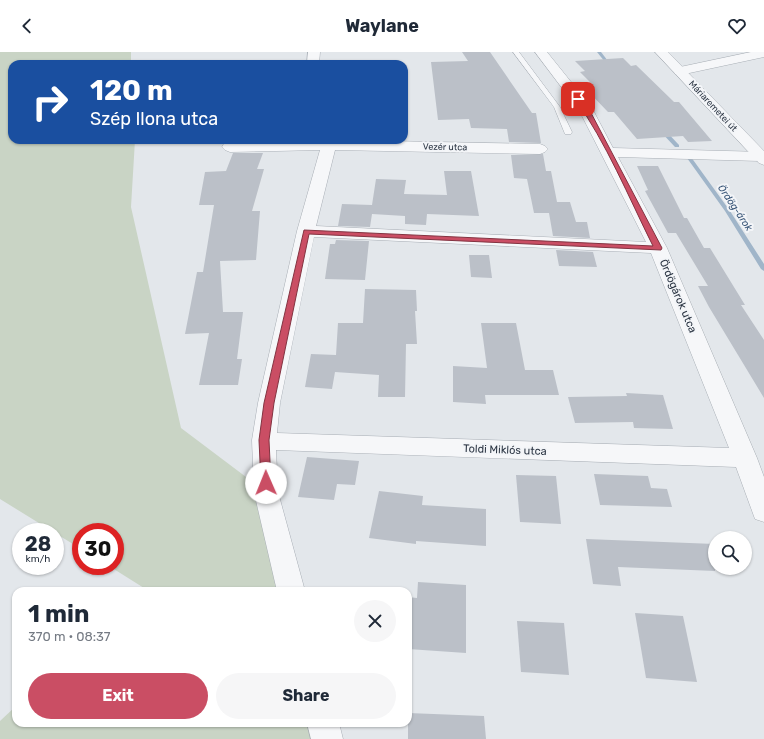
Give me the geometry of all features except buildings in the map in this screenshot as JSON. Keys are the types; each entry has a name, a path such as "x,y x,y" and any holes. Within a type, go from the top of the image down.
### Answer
{"street":[{"name":"Ördögárok utca","path":"541,52 587,111 610,152 658,248 745,458 764,512"},
{"name":"Máriaremetei út","path":"661,52 762,158"},
{"path":"680,71 764,53"},
{"path":"290,587 266,492 264,440 269,403 306,231 329,144"},
{"name":"Vezér utca","path":"390,144 540,149"},
{"path":"610,152 762,158"},
{"path":"306,231 658,248"},
{"name":"Toldi Miklós utca","path":"264,440 292,443 745,458"},
{"path":"324,727 327,739"}],"lane":[{"path":"516,52 557,107 568,132"}],"green space":[{"path":"0,52 131,52 131,60 8,60 8,144 135,144 131,207 181,428 266,492 286,587 142,587 123,575 124,523 72,523 72,543 64,539 64,523 39,523 0,499"},
{"path":"12,710 12,727 317,727 319,739 0,739 0,721"}],"waterway":[{"name":"Ördög-árok","path":"599,52 610,66"},
{"name":"Ördög-árok","path":"662,130 677,146"},
{"name":"Ördög-árok","path":"689,158 727,211 764,269"}],"route":[{"path":"266,483 264,440 269,403 306,231 658,248 610,152 587,111 578,99"}]}
